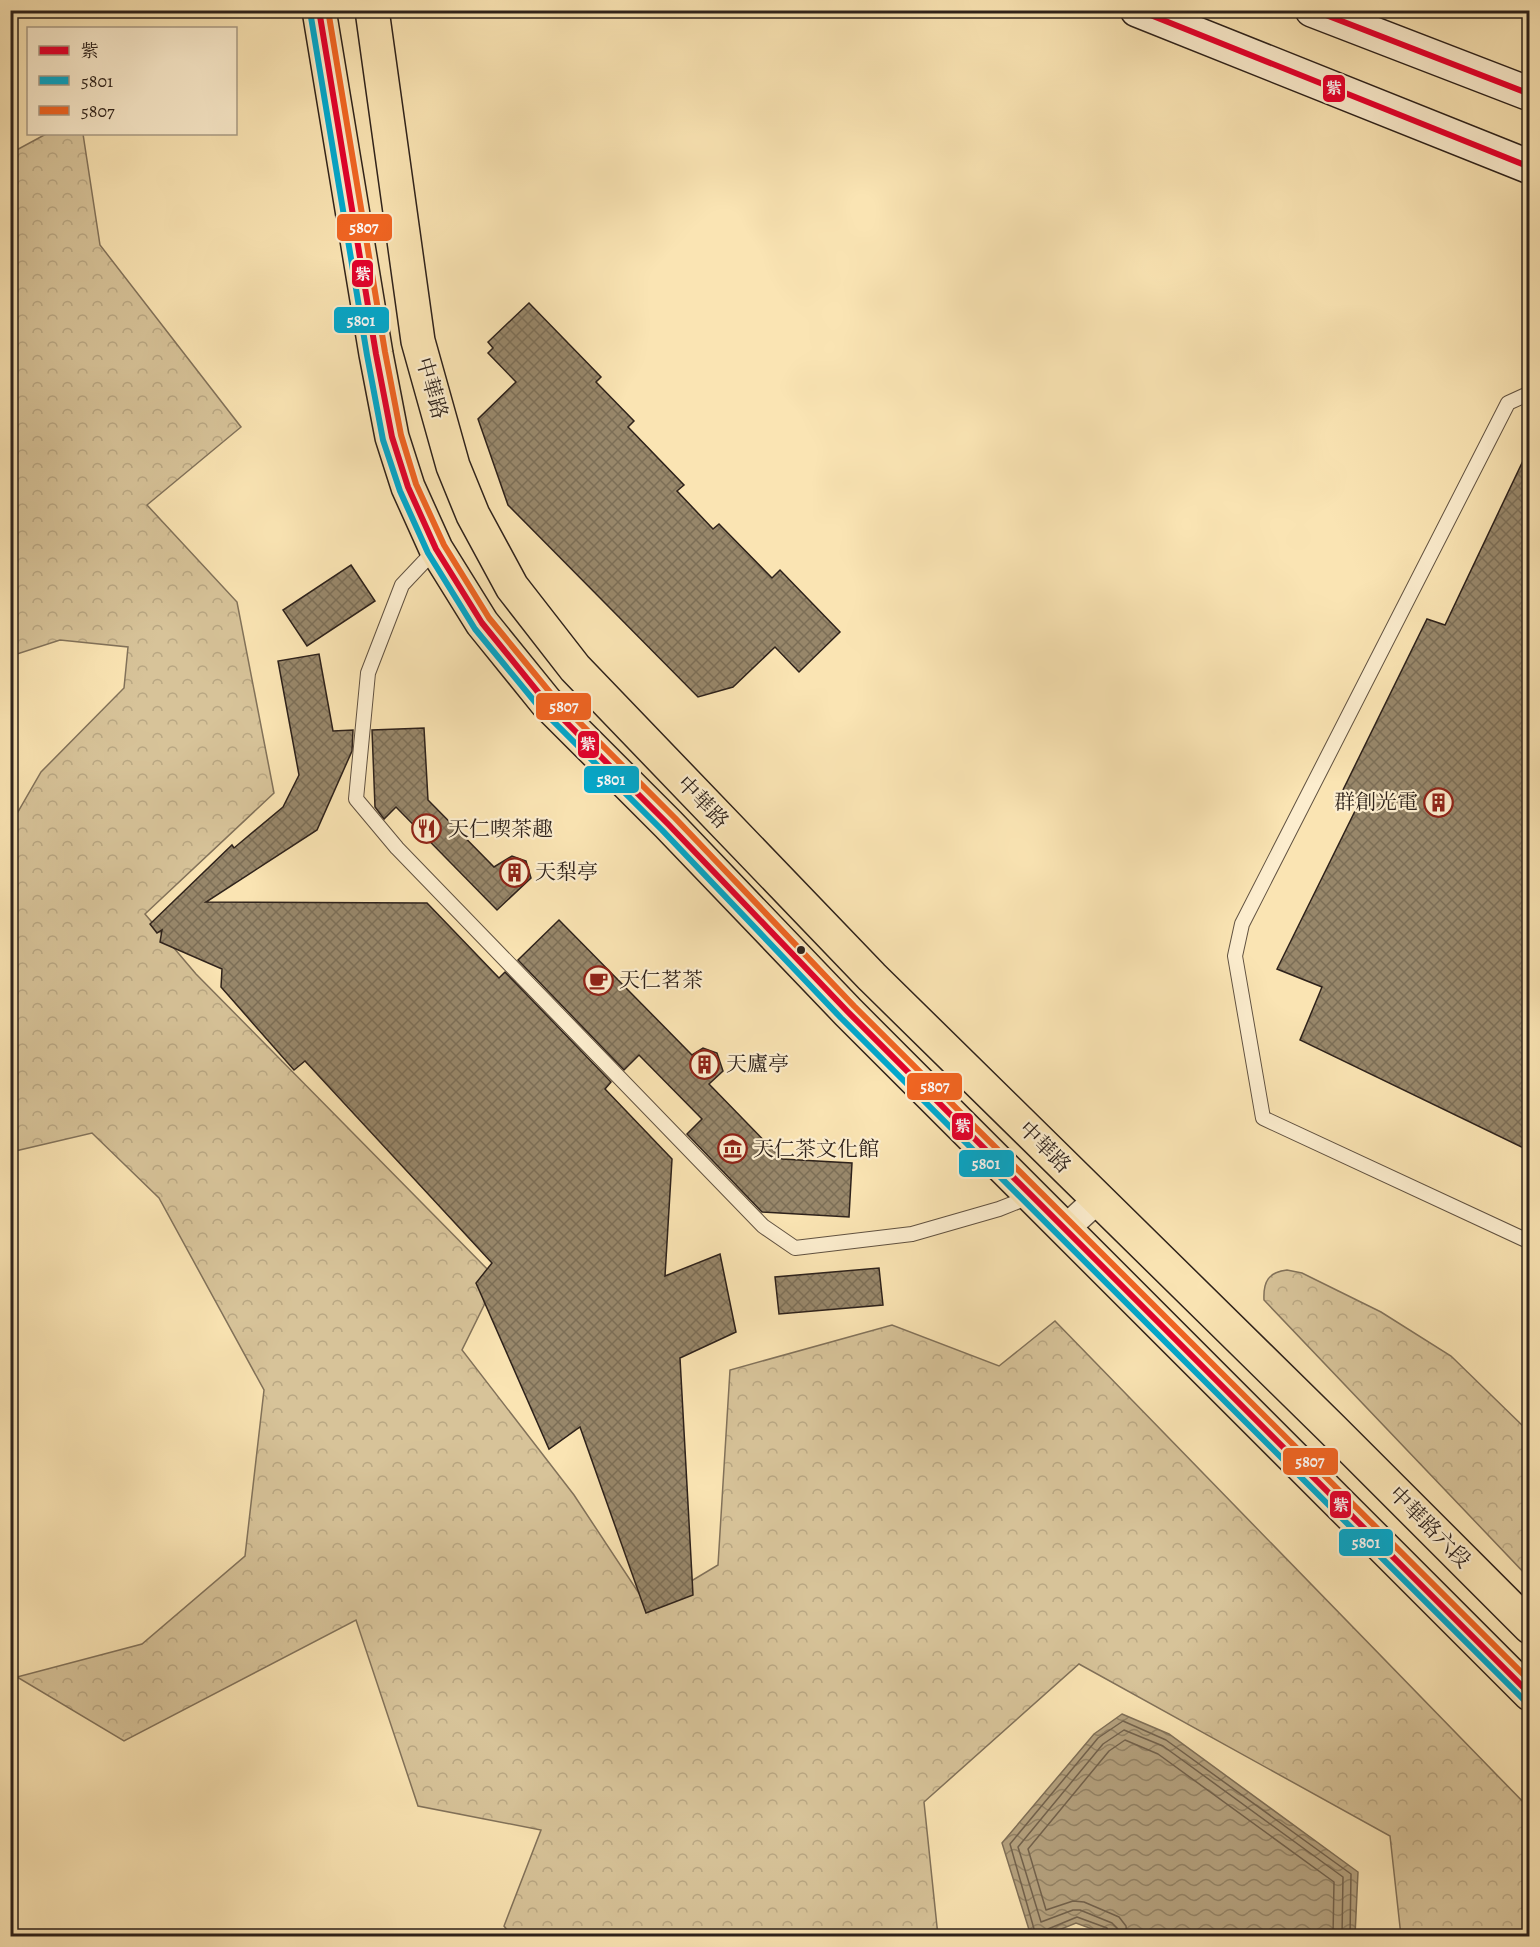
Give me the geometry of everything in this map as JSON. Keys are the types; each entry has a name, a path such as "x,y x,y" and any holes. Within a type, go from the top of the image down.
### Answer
{"main road":[{"name":"中華路","path":"319,10 392,437 408,487 436,549 482,623 546,702 729,854 872,977 1331,1428"},
{"name":"中華路","path":"372,10 418,341 453,466 473,515 512,587 575,668 729,854 849,1012 1530,1694"},
{"name":"中華路六段","path":"1331,1428 1530,1627"}],"street":[{"path":"1137,10 1530,167"},
{"path":"1312,10 1530,94"},
{"path":"1065,1229 1098,1199"}],"lane":[{"path":"1530,393 1508,403 1242,924 1235,956 1263,1118 1530,1242"},
{"path":"436,549 402,585 368,673 356,799 397,848 763,1226 795,1248 912,1234 999,1209 1032,1196"}],"green space":[{"path":"44,135 83,135 100,245 241,427 147,505 237,602 274,793 145,914 196,974 497,1279 462,1350 574,1495 648,1607 718,1565 730,1370 892,1325 999,1366 1055,1321 1529,1808 1529,1936 1401,1936 1390,1836 1079,1664 924,1802 938,1936 512,1936 504,1926 541,1830 418,1806 356,1620 124,1741 17,1677 142,1644 245,1556 264,1390 159,1198 92,1133 11,1152 11,824 41,772 124,688 128,647 60,640 11,656 11,153"},
{"path":"1287,1270 1302,1273 1381,1312 1451,1356 1529,1432 1529,1578 1264,1300 1268,1279 1276,1273"}],"water":[{"path":"1122,1714 1169,1734 1358,1872 1355,1936 1111,1936 1076,1923 1044,1936 1031,1936 1002,1843 1094,1734"}],"building":[{"path":"529,303 601,377 596,382 634,421 628,427 684,485 677,491 713,529 719,524 772,578 780,570 840,632 799,672 775,647 733,687 698,697 508,505 478,419 516,382 488,353 493,348 488,342"},
{"name":"群創光電","path":"1530,446 1530,1151 1300,1040 1322,987 1277,969 1357,807 1340,796 1427,619 1445,625"},
{"path":"351,565 375,601 307,646 283,610"},
{"path":"319,654 333,731 353,730 352,751 317,830 206,902 427,903 499,978 505,972 611,1082 605,1089 672,1159 665,1276 720,1254 736,1332 680,1358 693,1595 646,1613 580,1427 549,1449 476,1283 492,1263 305,1061 294,1070 221,987 222,969 160,942 162,930 157,933 150,924 232,845 234,848 283,807 299,775 278,661"},
{"path":"424,728 428,800 494,867 512,856 526,861 531,878 497,910 396,807 384,819 375,807 372,730"},
{"path":"559,920 692,1055 703,1048 717,1053 723,1071 709,1084 782,1159 852,1163 849,1217 762,1212 687,1134 702,1119 639,1055 624,1070 518,960"},
{"path":"879,1268 883,1305 779,1314 775,1277"}],"transit line":[{"name":"紫","path":"319,10 392,437 408,487 436,549 482,623 546,702 668,824 848,1012 1530,1694"},
{"name":"5807","path":"328,10 401,435 416,484 444,545 489,618 553,696 675,818 854,1006 1530,1681"},
{"name":"紫","path":"1138,10 1530,167"},
{"name":"紫","path":"1313,10 1530,94"},
{"name":"5801","path":"310,11 383,440 400,491 428,553 475,629 540,708 662,830 841,1018 1524,1700"}],"place":[{"name":"群創光電","path":"1439,802"},
{"name":"天仁喫茶趣","path":"427,829"},
{"name":"天梨亭","path":"514,872"},
{"name":"天仁茗茶","path":"598,980"},
{"name":"天廬亭","path":"705,1064"},
{"name":"天仁茶文化館","path":"732,1149"}]}
